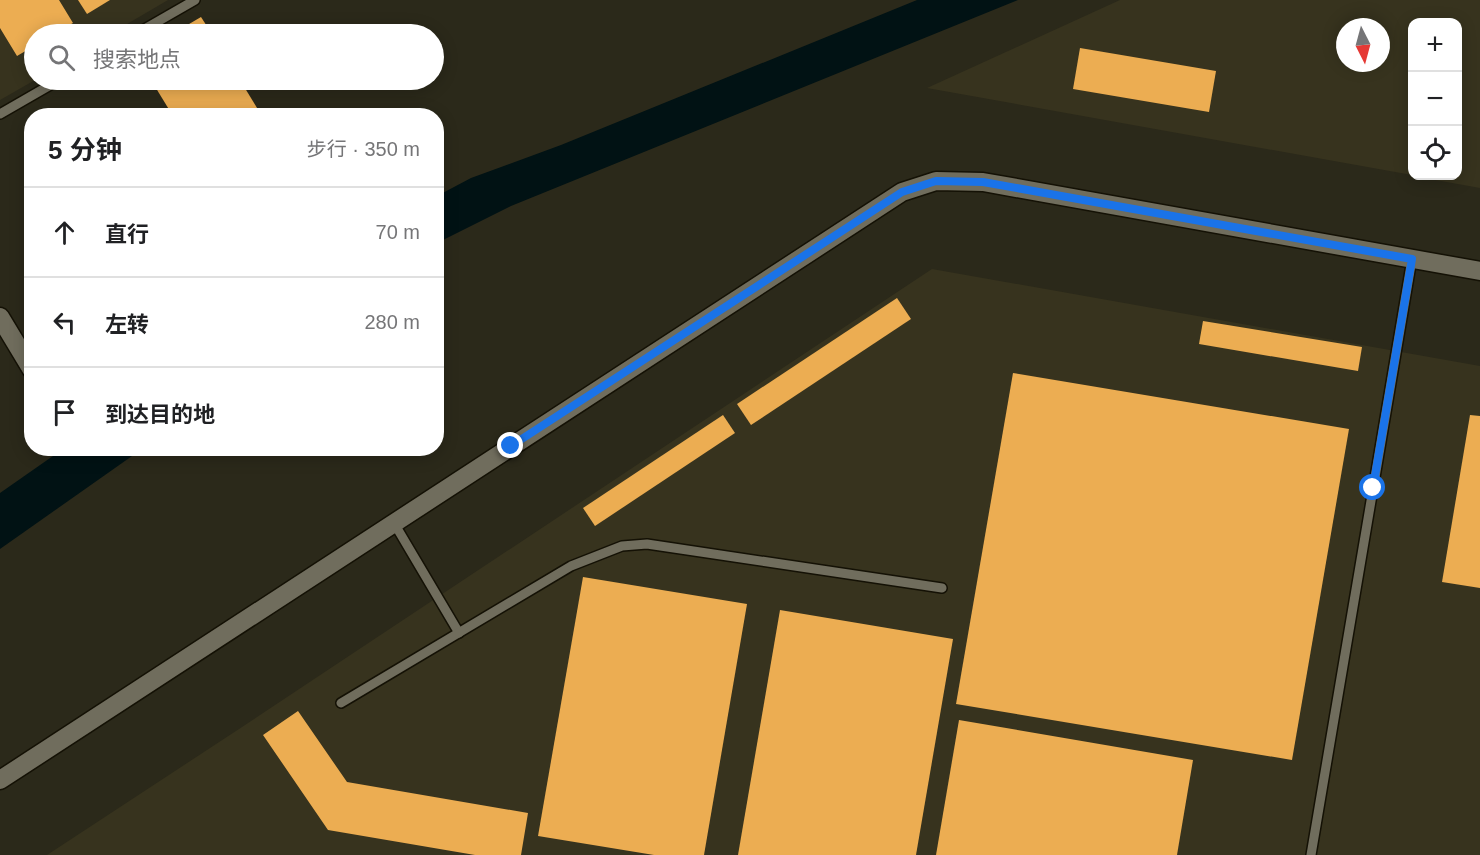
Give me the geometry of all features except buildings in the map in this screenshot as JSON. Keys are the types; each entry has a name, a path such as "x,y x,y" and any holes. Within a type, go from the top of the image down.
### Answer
{"street":[{"path":"0,780 902,192 936,181 983,182 1480,271"},
{"path":"0,317 24,356"}],"lane":[{"path":"153,24 195,0"},
{"path":"0,114 42,90"},
{"path":"1311,855 1412,259"},
{"path":"394,523 459,633"},
{"path":"341,703 571,567 622,546 647,544 942,588"}],"shaded area":[{"path":"0,0 168,0 127,24 24,24 24,86 0,100"},
{"path":"917,0 1018,0 511,206 444,240 444,192 471,178 561,145"},
{"path":"1120,0 1480,0 1480,188 1435,180 1462,180 1462,18 1408,18 1408,174 927,88"},
{"path":"932,269 1480,366 1480,855 47,855 239,729"},
{"path":"53,456 132,456 0,549 0,493"}],"route":[{"path":"511,446 902,192 936,181 983,182 1412,259 1373,488"}]}
